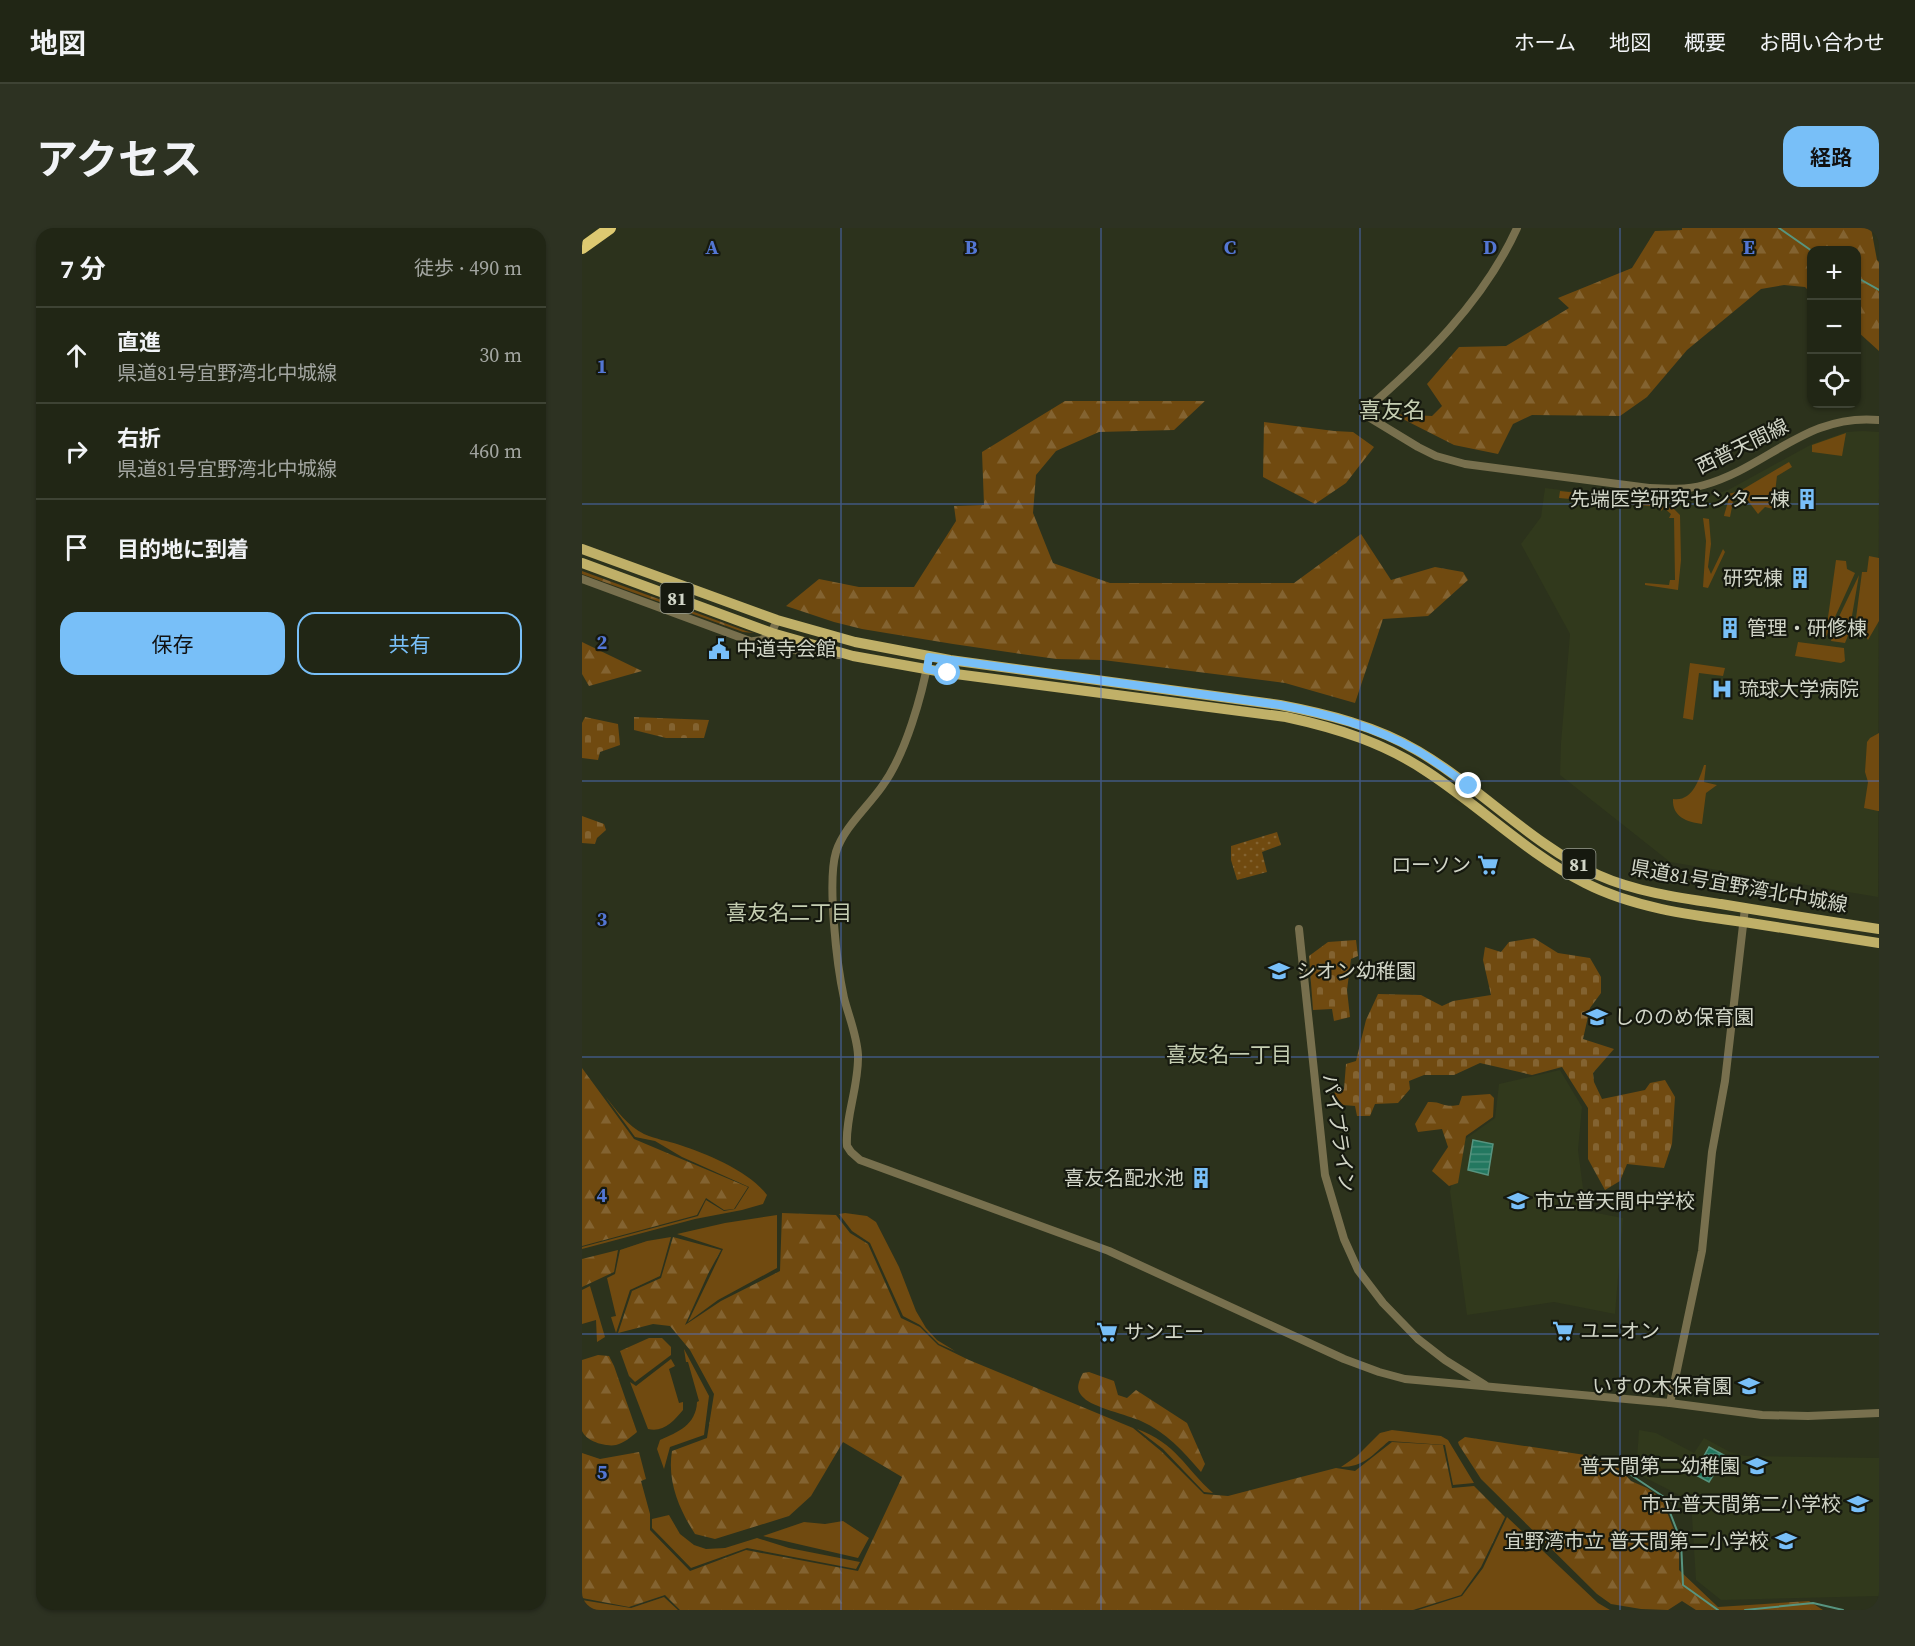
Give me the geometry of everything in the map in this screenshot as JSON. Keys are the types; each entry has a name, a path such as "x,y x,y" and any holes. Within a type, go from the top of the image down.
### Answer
{"highway":[{"path":"582,248 610,228"}],"main road":[{"name":"県道81号宜野湾北中城線","path":"582,549 777,620 855,642 929,657 1280,705 1360,725 1417,750 1469,786 1547,846 1598,874 1630,887 1745,909 1879,929"},
{"name":"県道81号宜野湾北中城線","path":"582,563 772,633 852,656 1078,691 1286,717 1321,724 1353,734 1393,751 1421,767 1523,844 1586,884 1667,910 1879,943"}],"street":[{"name":"西普天間線","path":"1516,228 1509,245 1488,279 1433,348 1408,374 1362,413 1436,456 1465,464 1649,488 1688,489 1731,474 1825,425 1851,419 1879,420"},
{"path":"582,579 750,641 810,653 852,656"},
{"path":"750,641 762,640 772,633 777,620"},
{"path":"929,657 896,762 883,786 842,840 834,861 832,884 838,957 843,991 858,1054 857,1080 847,1140 850,1152 860,1160 1109,1251 1344,1359 1405,1379 1670,1403 1761,1414 1808,1416 1879,1413"},
{"path":"1670,1403 1702,1251 1712,1152 1725,1081 1745,909"},
{"name":"パイプライン","path":"1299,929 1325,1175 1344,1239 1358,1270 1383,1303 1418,1339 1445,1360 1488,1387"}],"shaded area":[{"name":"琉球大学病院","path":"1846,432 1879,432 1878,897 1670,862 1560,775 1570,634 1521,544 1541,517 1545,488 1663,502 1706,498 1730,489 1812,444"},
{"name":"市立普天間中学校","path":"1560,1070 1582,1107 1578,1150 1586,1211 1623,1218 1615,1314 1554,1302 1467,1315 1450,1191 1461,1142 1495,1118 1499,1084"},
{"path":"1473,1140 1493,1144 1488,1175 1468,1170"},
{"name":"宜野湾市立 普天間第二小学校","path":"1639,1430 1656,1433 1694,1453 1704,1438 1730,1452 1745,1456 1879,1458 1879,1596 1721,1600 1696,1580 1691,1501 1636,1473"},
{"path":"1709,1447 1731,1459 1723,1473 1717,1469 1709,1482 1694,1474"}],"green space":[{"path":"1682,228 1871,228 1879,262 1879,351 1861,335 1861,246 1807,246 1807,289 1784,285 1761,289 1687,350 1647,397 1620,416 1532,415 1513,424 1498,454 1454,445 1393,414 1432,416 1442,406 1427,384 1459,347 1506,346 1569,308 1558,298 1632,268 1655,231 1682,230"},
{"path":"1065,401 1205,401 1174,430 1099,432 1056,451 1036,475 1033,513 1053,563 1110,583 1294,583 1361,534 1391,580 1435,567 1463,572 1468,580 1428,616 1383,619 1355,703 1285,683 1103,660 1056,659 862,629 786,606 819,579 859,587 914,587 956,521 954,506 984,505 982,452"},
{"path":"1264,422 1353,432 1374,447 1346,483 1315,504 1263,477"},
{"path":"1846,433 1842,456 1812,452 1812,445"},
{"path":"1789,462 1792,467 1777,476 1773,509 1765,507 1758,514 1742,493 1733,502 1730,517 1724,516 1728,494 1740,491"},
{"path":"1560,491 1668,503 1680,515 1681,560 1678,590 1645,585 1645,583 1669,585 1670,580 1675,580 1674,518 1669,518 1671,514 1664,508 1661,511 1661,507 1559,498"},
{"path":"1703,518 1709,519 1711,544 1708,567 1711,574 1723,549 1725,552 1708,588 1703,587 1706,541"},
{"path":"1869,556 1879,558 1879,621 1868,640 1855,626 1862,572 1867,572"},
{"path":"1836,560 1846,561 1847,569 1855,573 1825,639"},
{"path":"582,571 754,633 743,632 582,574"},
{"path":"1859,575 1849,633 1845,643 1831,641 1834,627"},
{"path":"582,642 642,671 589,686 582,674"},
{"path":"1798,642 1844,648 1845,661 1841,663 1795,656"},
{"path":"1690,663 1725,668 1723,676 1699,673 1693,720 1683,718"},
{"path":"585,717 618,724 620,745 600,752 598,760 582,758 582,723"},
{"path":"634,717 709,720 704,738 666,738 634,730"},
{"path":"1879,733 1878,811 1864,808 1868,782 1865,772 1867,742"},
{"path":"1706,765 1704,782 1717,785 1706,793 1702,824 1681,817 1675,810 1673,799 1680,799 1690,794"},
{"path":"582,816 604,824 606,830 597,838 595,844 582,843"},
{"path":"1277,832 1281,845 1262,852 1267,872 1237,880 1231,860 1231,846"},
{"path":"1534,938 1558,953 1590,958 1601,977 1601,993 1590,1008 1583,1039 1614,1049 1593,1073 1594,1082 1602,1099 1645,1090 1650,1083 1665,1080 1675,1097 1672,1144 1664,1168 1627,1164 1620,1181 1605,1190 1588,1159 1588,1108 1562,1067 1532,1075 1480,1063 1454,1075 1424,1075 1409,1081 1410,1089 1398,1103 1375,1104 1370,1116 1357,1116 1355,1106 1331,1104 1334,1093 1344,1089 1346,1064 1356,1061 1366,1020 1378,994 1421,995 1442,1006 1453,1001 1491,995 1483,960 1485,947 1501,952 1509,942"},
{"path":"1356,940 1358,956 1351,959 1347,990 1350,1017 1334,1021 1332,1009 1313,1010 1309,956 1328,942"},
{"path":"582,1068 634,1139 748,1187 734,1209 724,1210 706,1198 697,1215 582,1246"},
{"path":"1490,1094 1494,1098 1493,1117 1466,1136 1458,1183 1449,1186 1432,1171 1448,1147 1442,1129 1418,1132 1415,1124 1428,1102 1454,1106 1459,1105 1462,1096"},
{"path":"605,1096 627,1122 644,1134 702,1153 750,1178 767,1195 763,1204 695,1219 582,1249 582,1247 698,1216 706,1200 724,1211 735,1209 749,1187 682,1157 655,1141 635,1137"},
{"path":"782,1213 836,1215 850,1233 868,1244 901,1318 920,1327 938,1345 969,1360 1133,1428 1161,1451 1204,1494 1228,1496 1336,1468 1355,1471 1392,1442 1443,1445 1452,1488 1474,1486 1505,1517 1481,1567 1461,1595 1413,1610 680,1610 665,1595 629,1607 582,1598 582,1453 600,1459 639,1452 646,1479 641,1481 650,1514 650,1530 690,1571 746,1550 858,1571 902,1477 843,1442 811,1496 789,1516 715,1539 695,1534 684,1515 673,1484 672,1451 707,1438 714,1394 690,1350 670,1326 653,1324 618,1333 632,1291 661,1278 673,1237 721,1250 685,1325 721,1301 780,1271"},
{"path":"839,1214 867,1216 876,1222 926,1328 937,1340 955,1351 939,1344 920,1325 903,1316 870,1243 852,1231"},
{"path":"777,1215 777,1268 718,1300 688,1322 723,1249 677,1234 725,1223"},
{"path":"671,1237 660,1276 630,1290 616,1333 611,1317 616,1316 607,1278 615,1274 620,1250 647,1241"},
{"path":"618,1250 614,1272 582,1287 582,1259"},
{"path":"590,1286 605,1337 597,1342 596,1320 582,1324 582,1290"},
{"path":"649,1338 662,1338 671,1347 671,1355 635,1382 629,1376 620,1351"},
{"path":"684,1349 709,1396 704,1435 670,1447 664,1469 657,1449 660,1440 679,1431 690,1422 699,1401"},
{"path":"598,1355 609,1356 637,1432 616,1445 596,1442 587,1438 582,1431 582,1360"},
{"path":"671,1359 675,1366 669,1369 679,1403 683,1402 683,1410 663,1428 648,1429 630,1382 636,1386"},
{"path":"1089,1372 1114,1381 1118,1395 1127,1398 1136,1390 1187,1423 1205,1464 1201,1472 1166,1436 1150,1425 1102,1408 1084,1398 1078,1389 1079,1383 1083,1373"},
{"path":"1137,1429 1161,1441 1171,1449 1213,1493 1204,1492 1163,1449"},
{"path":"1392,1430 1441,1436 1448,1440 1474,1483 1453,1485 1445,1445 1389,1441 1362,1462 1341,1467 1357,1456 1380,1433"},
{"path":"1465,1437 1605,1458 1614,1463 1631,1481 1647,1488 1662,1499 1679,1543 1679,1570 1718,1607 1809,1601 1823,1610 1696,1610 1682,1601 1668,1610 1641,1609 1611,1604 1597,1594 1481,1479 1459,1445 1458,1442"},
{"path":"669,1515 680,1534 694,1545 706,1549 725,1548 757,1538 789,1548 860,1562 856,1569 747,1548 691,1568 652,1528 652,1519"},
{"path":"1507,1517 1598,1603 1610,1610 1418,1610 1462,1596 1483,1568"},
{"path":"843,1521 869,1538 858,1558 763,1536 804,1522 825,1524"},
{"path":"664,1597 678,1610 582,1610 582,1600 631,1608"}],"waterway":[{"path":"1779,228 1807,248"},
{"path":"1861,280 1879,290"},
{"path":"1629,1466 1631,1475 1664,1497 1681,1541 1683,1585 1718,1610"},
{"path":"1745,1610 1813,1603 1843,1610"}],"place":[{"name":"先端医学研究センター棟","path":"1807,499"},
{"name":"研究棟","path":"1800,578"},
{"name":"管理・研修棟","path":"1730,628"},
{"name":"中道寺会館","path":"719,649"},
{"name":"琉球大学病院","path":"1722,689"},
{"name":"ローソン","path":"1488,865"},
{"name":"シオン幼稚園","path":"1279,971"},
{"name":"しののめ保育園","path":"1597,1017"},
{"name":"喜友名配水池","path":"1201,1178"},
{"name":"市立普天間中学校","path":"1518,1201"},
{"name":"ユニオン","path":"1563,1331"},
{"name":"サンエー","path":"1107,1332"},
{"name":"いすの木保育園","path":"1749,1386"},
{"name":"普天間第二幼稚園","path":"1757,1466"},
{"name":"市立普天間第二小学校","path":"1858,1504"},
{"name":"宜野湾市立 普天間第二小学校","path":"1786,1541"}],"district":[{"name":"喜友名","path":"1392,410"},
{"name":"喜友名二丁目","path":"789,912"},
{"name":"喜友名一丁目","path":"1229,1054"}],"route":[{"path":"948,673 927,669 929,657 1280,705 1319,713 1360,725 1397,740 1436,762 1469,786"}]}
